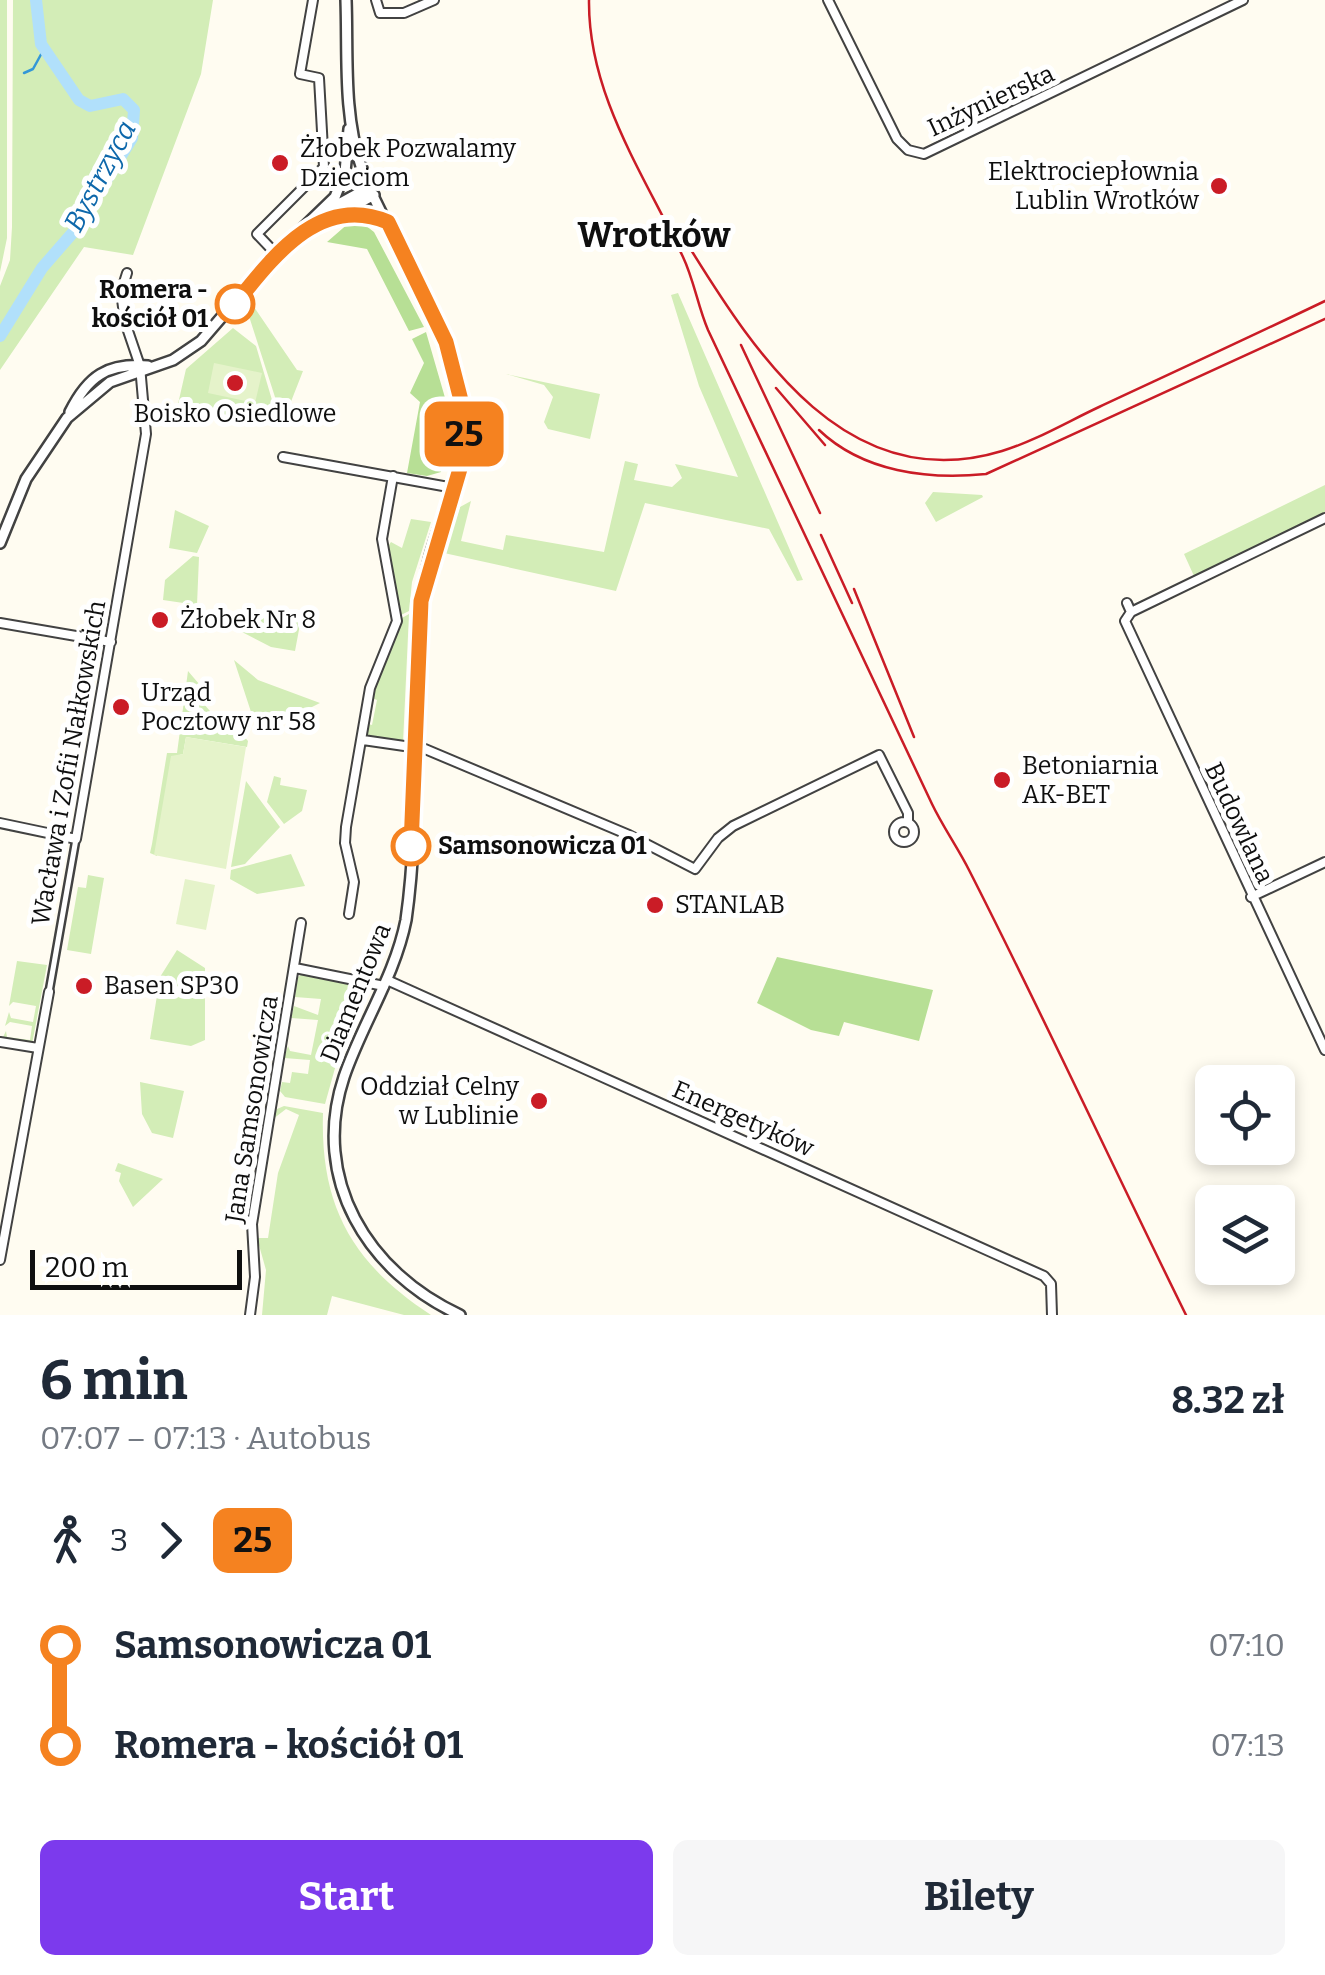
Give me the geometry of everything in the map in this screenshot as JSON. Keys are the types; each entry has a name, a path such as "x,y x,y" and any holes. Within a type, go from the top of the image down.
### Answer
{"street":[{"path":"276,254 257,234 322,172 326,160 319,78 300,74 314,0"},
{"name":"Diamentowa","path":"346,0 350,117 360,163 446,342 459,382 464,448 423,588 408,910 385,983 337,1103 338,1176 352,1216 377,1256 442,1312 460,1315"},
{"path":"376,0 377,11 392,14 434,0"},
{"name":"Inżynierska","path":"828,0 892,132 904,148 924,154 1242,0"},
{"path":"318,216 343,180 350,117"},
{"path":"0,542 26,479 94,376 108,368 144,368 179,357 209,333 276,254 318,216 357,194 374,195"},
{"path":"291,240 374,195"},
{"path":"337,216 362,212 388,222"},
{"name":"Wacława i Zofii Nałkowskich","path":"0,1260 145,444 144,368 125,322 121,292 127,274"},
{"path":"283,458 454,488"},
{"path":"350,914 354,882 345,844 370,688 397,621 382,539 393,476"},
{"name":"Budowlana","path":"1325,518 1129,608 1124,621 1325,1050"},
{"path":"0,623 111,642"},
{"path":"362,740 415,748 629,835 695,868 718,838 733,826 879,756 908,813 908,822"},
{"path":"0,823 76,839"},
{"path":"1251,897 1325,862"},
{"name":"Jana Samsonowicza","path":"250,1315 255,1276 252,1224 301,923"},
{"path":"295,968 385,983"},
{"name":"Energetyków","path":"385,983 1044,1276 1052,1284 1052,1315"},
{"path":"0,1042 38,1048"}],"green space":[{"path":"0,0 7,0 7,238 0,272"},
{"path":"13,0 213,0 201,74 133,255 84,247 0,370 0,286 10,260 12,227"},
{"path":"350,222 361,222 374,232 424,327 409,331 367,249 327,242"},
{"path":"678,293 803,580 797,581 769,529 645,503 616,591 444,553 460,507 471,501 461,541 503,550 506,535 604,552 625,461 638,464 634,480 672,487 682,478 675,464 738,477 699,386 671,295"},
{"path":"252,304 297,370 303,371 283,422 247,310"},
{"path":"233,328 256,346 280,427 178,404 186,369"},
{"path":"426,332 450,415 441,472 427,476 407,473 420,402 410,393 424,363 412,339"},
{"name":"Boisko Osiedlowe","path":"214,363 262,373 255,403 208,393"},
{"path":"506,374 600,394 590,439 548,429 544,422 553,397 544,385"},
{"path":"1325,485 1325,515 1194,576 1184,554"},
{"path":"933,492 983,497 936,522 925,503"},
{"path":"175,510 209,526 197,553 169,548"},
{"path":"411,519 431,522 412,582 409,611 399,616 386,549 391,542 402,548"},
{"path":"193,556 199,557 197,605 163,600 165,580"},
{"path":"246,608 301,619 295,651 271,647 242,632"},
{"path":"409,614 403,743 368,737 368,724 372,725 377,700 372,698 374,686 400,619"},
{"path":"234,660 258,680 320,703 280,723 253,718"},
{"path":"188,671 205,691 203,703 210,711 206,735 212,714 222,711 248,741 247,747 186,737 183,754 172,757 157,856 150,853 167,753 177,753"},
{"path":"186,737 246,747 226,869 154,855 171,756 183,754"},
{"path":"274,776 281,778 280,785 307,790 302,811 284,824 267,802"},
{"path":"246,781 280,827 245,864 231,867"},
{"path":"291,854 305,886 257,894 230,879 231,870"},
{"path":"88,875 104,878 91,954 67,950 78,887 86,888"},
{"path":"185,879 215,885 206,930 176,924"},
{"path":"177,950 205,968 205,1040 191,1046 150,1039 160,977"},
{"path":"777,957 933,990 919,1041 844,1022 839,1036 811,1030 757,1003"},
{"path":"17,961 47,965 32,1044 3,1037 6,1031 7,1037 30,1040 32,1026 10,1022 5,1026 9,1012 11,1018 33,1022 36,1006 13,1002 9,1006"},
{"path":"305,972 371,986 337,1061 325,1104 285,1097 280,1091 282,1082 290,1083 292,1072 308,1074 310,1060 284,1058 288,1046 290,1051 311,1055 318,1020 291,1018 294,1006 318,1015 321,999 295,997 298,977"},
{"path":"140,1082 184,1091 173,1138 152,1133 142,1114"},
{"path":"284,1106 323,1113 328,1177 347,1230 381,1275 431,1315 404,1315 332,1296 327,1315 262,1315 266,1270 257,1238 268,1238 278,1173 299,1115 286,1109 273,1119 277,1109"},
{"path":"118,1163 163,1179 133,1207 119,1181 121,1173 115,1171"}],"waterway":[{"name":"Bystrzyca","path":"0,336 42,268 76,229 132,138 134,110 123,99 90,106 79,100 41,44 36,0"},
{"path":"24,73 33,69 44,49"}],"railway":[{"path":"589,0 591,35 608,101 683,257 708,330 932,804 997,925 1186,1315"},
{"path":"688,245 744,330 813,407 853,435 898,454 947,460 1002,451 1027,442 1325,301"},
{"path":"819,430 856,455 897,470 942,476 986,474 1325,319"},
{"path":"741,345 820,513"},
{"path":"776,388 825,445"},
{"path":"821,535 852,603"},
{"path":"854,589 914,737"}],"bus line":[{"name":"25","path":"235,304 291,240 337,216 365,212 388,222 452,358 462,394 464,448 421,601 411,846"}],"place":[{"name":"Żłobek Pozwalamy Dzieciom","path":"280,163"},
{"name":"Elektrociepłownia Lublin Wrotków","path":"1219,186"},
{"name":"Romera - kościół 01","path":"235,304"},
{"name":"Boisko Osiedlowe","path":"235,383"},
{"name":"Żłobek Nr 8","path":"160,620"},
{"name":"Urząd Pocztowy nr 58","path":"121,707"},
{"name":"Betoniarnia AK-BET","path":"1002,780"},
{"name":"Samsonowicza 01","path":"411,846"},
{"name":"STANLAB","path":"655,905"},
{"name":"Basen SP30","path":"84,986"},
{"name":"Oddział Celny w Lublinie","path":"539,1101"}],"district":[{"name":"Wrotków","path":"654,235"}]}
